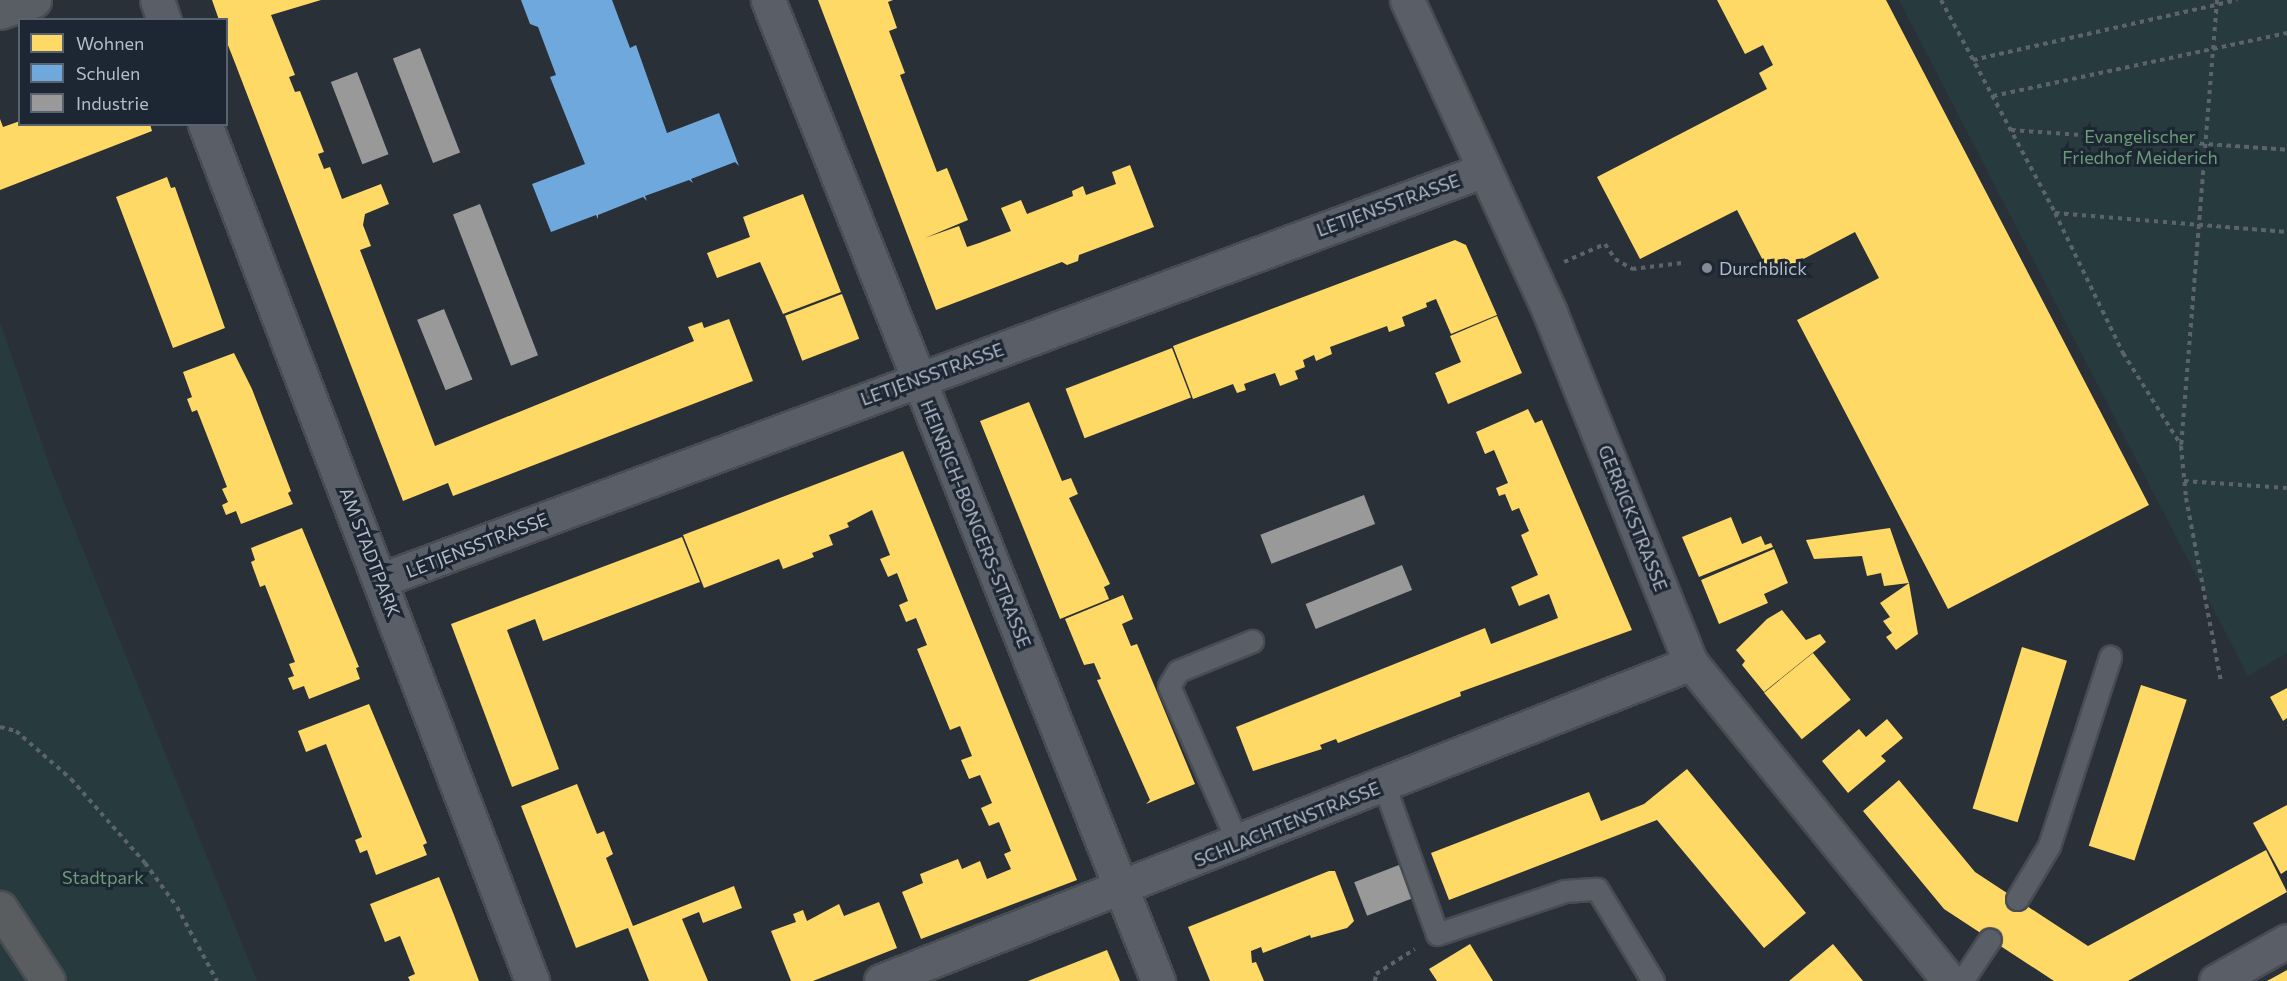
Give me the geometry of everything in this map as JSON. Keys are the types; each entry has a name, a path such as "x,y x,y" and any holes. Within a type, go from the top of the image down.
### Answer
{"highway":[{"path":"0,908 48,981"}],"main road":[{"path":"0,12 34,0"}],"street":[{"path":"157,0 163,18"},
{"name":"HEINRICH-BONGERS-STRASSE","path":"768,0 1158,981"},
{"name":"GERRICKSTRASSE","path":"1407,0 1533,275 1691,663 1949,981"},
{"name":"AM STADTPARK","path":"206,126 381,580 532,981"},
{"name":"LETJENSSTRASSE","path":"381,580 1484,170"},
{"name":"SCHLACHTENSTRASSE","path":"881,981 1122,889 1691,663"},
{"path":"2217,981 2287,941"}],"lane":[{"path":"1238,843 1169,686 1178,671 1252,641"},
{"path":"2017,899 2049,846 2110,657"},
{"path":"1384,785 1437,934 1565,891 1597,889 1653,981"},
{"path":"1962,981 1990,939"}],"path":[{"path":"1941,0 2055,213 2124,353 2181,446"},
{"path":"1973,60 2217,2 2237,0"},
{"path":"2217,2 2197,225 2181,446 2184,481 2221,681"},
{"path":"1993,96 2212,47 2287,33"},
{"path":"2010,130 2287,150"},
{"path":"2055,213 2287,232"},
{"path":"1533,275 1605,244 1615,260 1632,269 1682,263"},
{"path":"2184,481 2287,488"},
{"path":"0,727 16,731 70,778 145,863 177,907 217,981"},
{"path":"1375,981 1376,974 1437,934"}],"green space":[{"name":"Evangelischer Friedhof Meiderich","path":"1899,0 2287,0 2287,653 2248,676"},
{"name":"Stadtpark","path":"0,322 51,470 257,981 0,981"}],"building: Wohnen":[{"path":"212,0 321,0 271,15 295,75 289,77 295,92 300,91 324,152 318,154 324,169 330,167 342,199 381,184 389,204 365,214 363,225 371,246 360,250 435,446 694,341 688,327 702,322 704,328 729,319 753,381 453,496 448,483 403,501 228,45 228,18 218,18"},
{"path":"818,0 893,0 888,2 897,28 889,31 905,73 900,75 937,172 947,168 968,220 925,238 959,226 967,247 979,243 1011,231 1001,208 1021,200 1027,214 1073,196 1072,191 1083,186 1086,195 1116,184 1112,172 1130,165 1154,227 1079,255 1078,261 1067,265 1062,262 936,310"},
{"path":"1717,0 1886,0 2149,505 1948,609 1797,320 1879,278 1855,232 1771,276 1737,210 1640,259 1597,177 1767,89 1759,73 1773,65 1763,45 1745,54"},
{"path":"0,119 3,127 18,122 18,126 151,126 152,131 0,190"},
{"path":"167,177 171,188 175,187 225,328 173,348 116,197"},
{"path":"803,194 841,292 783,314 760,262 717,278 707,253 750,237 743,217"},
{"path":"1455,240 1466,245 1497,315 1451,334 1436,299 1426,303 1427,307 1402,317 1405,326 1389,332 1387,326 1330,347 1332,354 1316,361 1314,355 1303,360 1305,367 1295,371 1298,379 1280,386 1275,373 1244,384 1246,390 1237,393 1233,384 1193,399 1173,346"},
{"path":"842,294 859,339 802,361 785,316"},
{"path":"1497,316 1522,373 1448,404 1435,373 1461,362 1450,336"},
{"path":"1172,348 1191,397 1085,438 1066,389"},
{"path":"234,353 252,389 291,491 288,493 293,504 241,524 236,511 226,515 222,505 228,502 222,489 227,487 197,410 192,412 187,399 192,397 183,372"},
{"path":"1029,402 1062,481 1071,478 1078,494 1069,498 1110,584 1104,587 1109,599 1060,619 980,421"},
{"path":"1528,409 1535,423 1542,420 1632,630 1460,692 1461,696 1338,743 1336,739 1320,745 1322,749 1253,771 1236,727 1485,628 1491,644 1558,618 1549,594 1519,606 1511,587 1538,575 1521,535 1529,531 1519,508 1512,511 1505,494 1499,496 1496,488 1508,483 1494,450 1485,454 1476,432"},
{"path":"903,451 1077,880 921,939 902,892 923,883 920,874 958,859 962,869 980,861 987,879 1011,869 1004,854 1011,851 999,822 989,826 981,808 992,803 980,775 969,779 961,760 972,756 960,726 950,730 917,649 927,645 916,618 906,622 899,605 908,601 897,573 888,577 880,559 890,555 872,510 847,523 849,527 829,535 833,545 812,553 814,557 783,569 779,559 704,588 683,535"},
{"path":"1731,517 1742,544 1761,536 1765,545 1771,543 1773,547 1699,577 1682,537"},
{"path":"302,528 359,667 356,668 360,679 309,699 304,686 293,690 288,678 294,676 289,664 295,662 265,585 260,587 251,562 255,560 251,548"},
{"path":"1890,528 1909,583 1884,586 1881,573 1867,576 1862,556 1814,559 1806,540"},
{"path":"682,537 700,582 543,641 535,619 507,630 559,769 512,787 451,624"},
{"path":"1774,549 1788,583 1764,594 1768,603 1719,624 1701,580"},
{"path":"1909,583 1918,634 1896,650 1886,637 1892,633 1883,621 1890,617 1880,603"},
{"path":"1123,595 1133,619 1122,624 1131,646 1137,644 1195,784 1146,804 1150,800 1097,680 1101,679 1094,663 1084,665 1065,619"},
{"path":"1782,610 1806,640 1820,634 1826,642 1764,692 1742,665 1745,661 1736,650 1767,619"},
{"path":"2022,647 2067,661 2018,822 1973,809"},
{"path":"1813,653 1851,700 1802,739 1764,693"},
{"path":"2141,685 2187,700 2134,861 2089,846"},
{"path":"2287,688 2287,718 2283,721 2270,697"},
{"path":"369,704 427,843 423,845 427,855 376,875 367,850 360,853 355,840 362,837 326,744 306,752 298,731"},
{"path":"1887,719 1903,738 1881,756 1886,761 1848,793 1822,761 1859,729 1866,737"},
{"path":"1687,769 1806,913 1764,948 1657,820 1449,900 1431,853 1589,792 1601,821 1644,804"},
{"path":"1899,780 1975,872 2088,946 2266,850 2287,892 2128,981 2054,981 1944,909 1863,811"},
{"path":"577,784 597,834 604,831 613,854 606,858 633,926 734,886 742,908 703,923 699,912 682,919 708,981 649,981 628,928 576,948 521,806"},
{"path":"2287,805 2287,870 2281,874 2253,823"},
{"path":"1329,871 1335,871 1354,921 1347,928 1311,938 1310,935 1263,953 1261,947 1251,951 1252,963 1256,962 1264,981 1210,981 1188,927"},
{"path":"439,877 479,981 410,981 408,977 415,974 400,936 385,942 370,904"},
{"path":"879,902 897,948 813,981 791,981 771,931 796,922 793,914 803,910 807,921 839,904 844,916"},
{"path":"1470,944 1493,981 1437,981 1429,969"},
{"path":"1833,944 1863,981 1789,981"},
{"path":"1107,950 1120,981 1028,981"},
{"path":"2287,970 2287,981 2267,981 2278,975"}],"building: Schulen":[{"path":"521,0 612,0 630,48 636,45 667,133 719,113 739,166 735,162 691,179 693,183 689,180 645,196 647,201 643,197 598,215 598,219 596,215 551,232 532,184 585,164 550,77 556,75 538,27 530,24"}],"building: Industrie":[{"path":"420,48 460,153 433,163 393,58"},
{"path":"357,72 389,154 362,164 331,82"},
{"path":"480,204 538,355 511,366 453,214"},
{"path":"444,309 472,379 446,390 417,320"},
{"path":"1364,495 1375,524 1271,564 1260,535"},
{"path":"1402,565 1412,590 1316,629 1306,604"},
{"path":"1399,865 1412,899 1367,916 1354,882"}],"place":[{"name":"Durchblick","path":"1707,268"}]}
